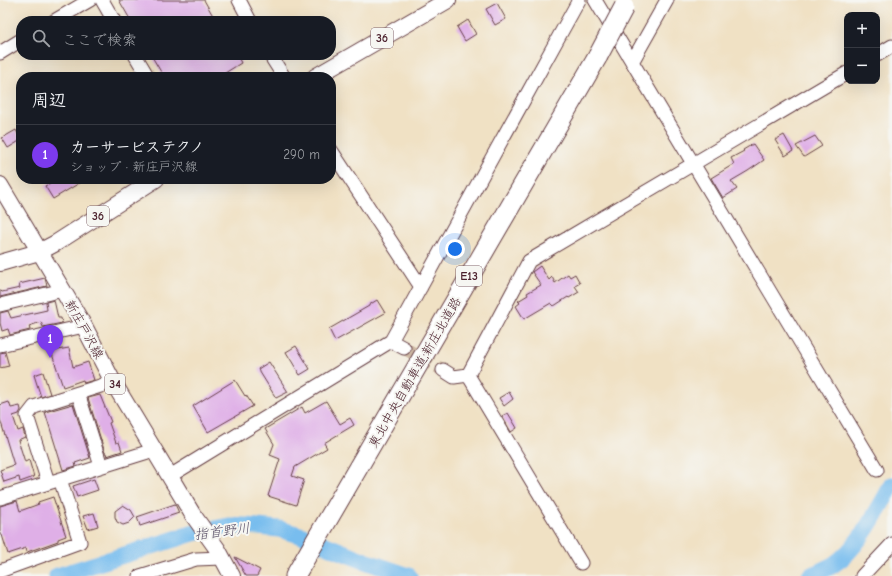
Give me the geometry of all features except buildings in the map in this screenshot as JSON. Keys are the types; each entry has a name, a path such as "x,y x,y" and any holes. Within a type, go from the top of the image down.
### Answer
{"highway":[{"name":"東北中央自動車道;新庄北道路","path":"295,576 598,56 625,4"}],"main road":[{"name":"36","path":"324,72 448,0"},
{"name":"36","path":"0,263 39,252 56,243 148,184"},
{"name":"新庄戸沢線","path":"0,185 84,326 113,382 193,515 220,554 232,576"}],"street":[{"path":"63,16 90,0"},
{"path":"102,0 111,16"},
{"path":"239,0 247,16"},
{"path":"170,476 391,341 579,0"},
{"path":"595,0 877,470"},
{"path":"632,62 667,0"},
{"path":"0,53 16,43"},
{"path":"880,53 892,46"},
{"path":"137,60 145,72"},
{"path":"273,60 281,72"},
{"path":"468,375 529,261 844,75"},
{"path":"336,158 421,287"},
{"path":"0,305 63,290"},
{"path":"0,345 84,326"},
{"path":"391,341 404,348"},
{"path":"443,370 454,377 468,375"},
{"path":"468,375 581,564"},
{"path":"0,570 80,542 27,416 34,406 113,382"},
{"path":"78,393 101,466"},
{"path":"0,498 154,450"},
{"path":"862,576 892,544"},
{"path":"140,576 196,559 220,554"}],"waterway":[{"name":"指首野川","path":"810,576 833,565 851,549 867,528 892,485"},
{"name":"指首野川","path":"57,576 194,533 229,526 279,529 303,536 365,561 409,576"}],"tunnel":[{"path":"404,348 443,370"}],"place":[{"name":"カーサービステクノ","path":"50,358"}]}
